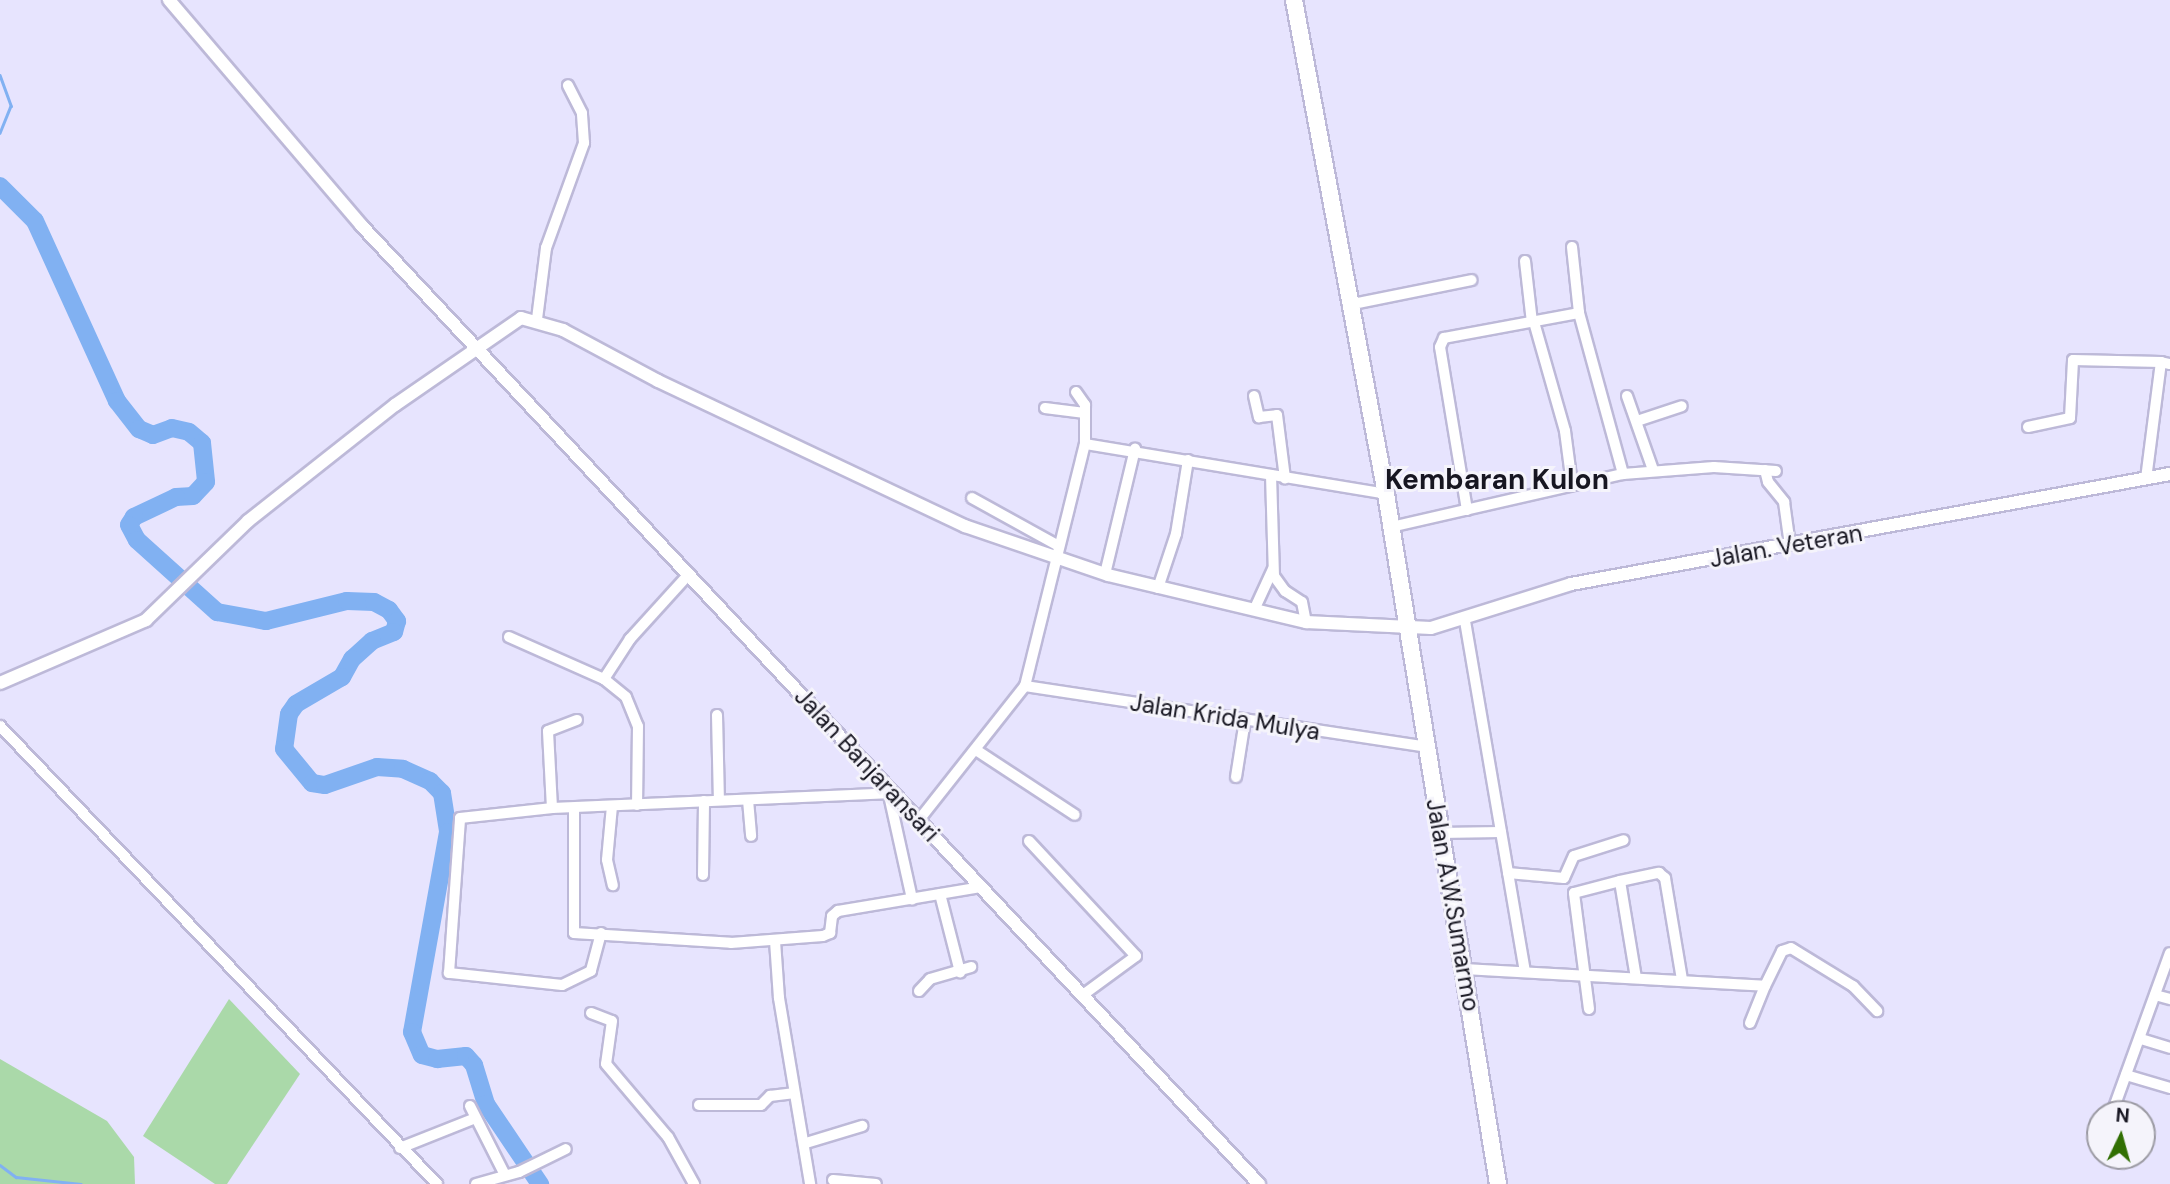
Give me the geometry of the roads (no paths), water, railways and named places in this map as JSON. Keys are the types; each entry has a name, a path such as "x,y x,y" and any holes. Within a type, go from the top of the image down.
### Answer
{"main road":[{"name":"Jalan A.W.Sumarmo","path":"1294,0 1348,305 1386,495 1498,1184"}],"street":[{"name":"Jalan Banjaransari","path":"169,0 334,195 690,574 891,794 919,820 1259,1184"},
{"path":"0,683 130,629 158,611 190,575 248,522 476,345 513,320 537,319 546,248 584,143 582,113 568,85"},
{"path":"1572,247 1579,313 1623,474"},
{"path":"1525,261 1533,322 1565,431 1572,484"},
{"path":"1348,305 1472,281"},
{"path":"1467,510 1440,342 1579,313"},
{"name":"Jalan. Veteran","path":"537,319 884,489 1057,553 1105,574 1306,622 1432,628 1465,621 1571,584 2170,474"},
{"path":"2028,427 2070,418 2073,360 2165,363 2146,479"},
{"path":"919,820 1025,686 1085,444 1084,400 1076,392"},
{"path":"1254,396 1259,417 1277,415 1285,478"},
{"path":"1627,396 1653,470"},
{"path":"1637,421 1682,406"},
{"path":"1045,408 1085,413"},
{"path":"1085,444 1135,449 1386,495"},
{"path":"1105,574 1135,449"},
{"path":"1158,588 1176,534 1188,460"},
{"path":"1391,527 1623,474 1653,470 1771,470 1768,482 1784,502 1790,545"},
{"path":"1271,475 1273,569 1278,583 1302,602 1306,622"},
{"path":"972,498 1057,553"},
{"path":"1255,608 1273,569"},
{"path":"604,679 630,639 690,574"},
{"path":"1465,621 1525,971"},
{"path":"509,637 604,679 626,697 636,715 637,805"},
{"name":"Jalan Krida Mulya","path":"1025,686 1426,747"},
{"path":"717,715 719,800"},
{"path":"552,808 548,731 577,720"},
{"path":"1236,777 1245,720"},
{"path":"0,726 437,1184"},
{"path":"976,750 1074,815"},
{"path":"601,933 591,971 562,985 453,975 447,969 460,818 552,808 891,794 912,899"},
{"path":"748,800 751,836"},
{"path":"703,875 704,801"},
{"path":"612,806 607,860 613,885"},
{"path":"574,808 574,933 711,943 827,936 838,911 982,887"},
{"path":"1440,833 1501,832"},
{"path":"1029,841 1136,956 1083,995"},
{"path":"1508,873 1564,878 1574,856 1624,841"},
{"path":"1590,1009 1574,892 1620,881 1664,875 1682,980"},
{"path":"1620,881 1636,978"},
{"path":"940,894 960,972"},
{"path":"775,941 793,1093 806,1143 810,1184"},
{"path":"1750,1023 1782,951 1791,948 1853,986 1877,1011"},
{"path":"2117,1100 2170,954"},
{"path":"919,991 930,979 971,967"},
{"path":"1464,969 1765,986"},
{"path":"2155,995 2170,999"},
{"path":"591,1013 612,1021 606,1064 668,1137 694,1184"},
{"path":"2141,1039 2170,1048"},
{"path":"2126,1075 2170,1088"},
{"path":"699,1105 761,1105 770,1096 793,1093"},
{"path":"471,1106 473,1119 505,1175"},
{"path":"400,1148 473,1119"},
{"path":"806,1143 862,1126"},
{"path":"476,1184 519,1172 566,1149"},
{"path":"833,1180 876,1184"}],"waterway":[{"path":"0,75 11,106 0,133"},
{"path":"0,186 35,221 117,401 139,429 153,435 172,428 189,432 202,443 206,482 193,496 176,497 134,517 129,525 137,540 217,612 266,621 347,601 374,602 389,610 397,621 394,632 372,641 352,659 342,677 296,704 289,714 284,749 312,783 325,785 377,767 403,769 430,781 442,793 448,832 412,1032 422,1055 437,1059 466,1056 474,1065 486,1104 540,1184"},
{"path":"0,1165 16,1177 81,1184"}],"district":[{"name":"Kembaran Kulon","path":"1497,480"}]}
